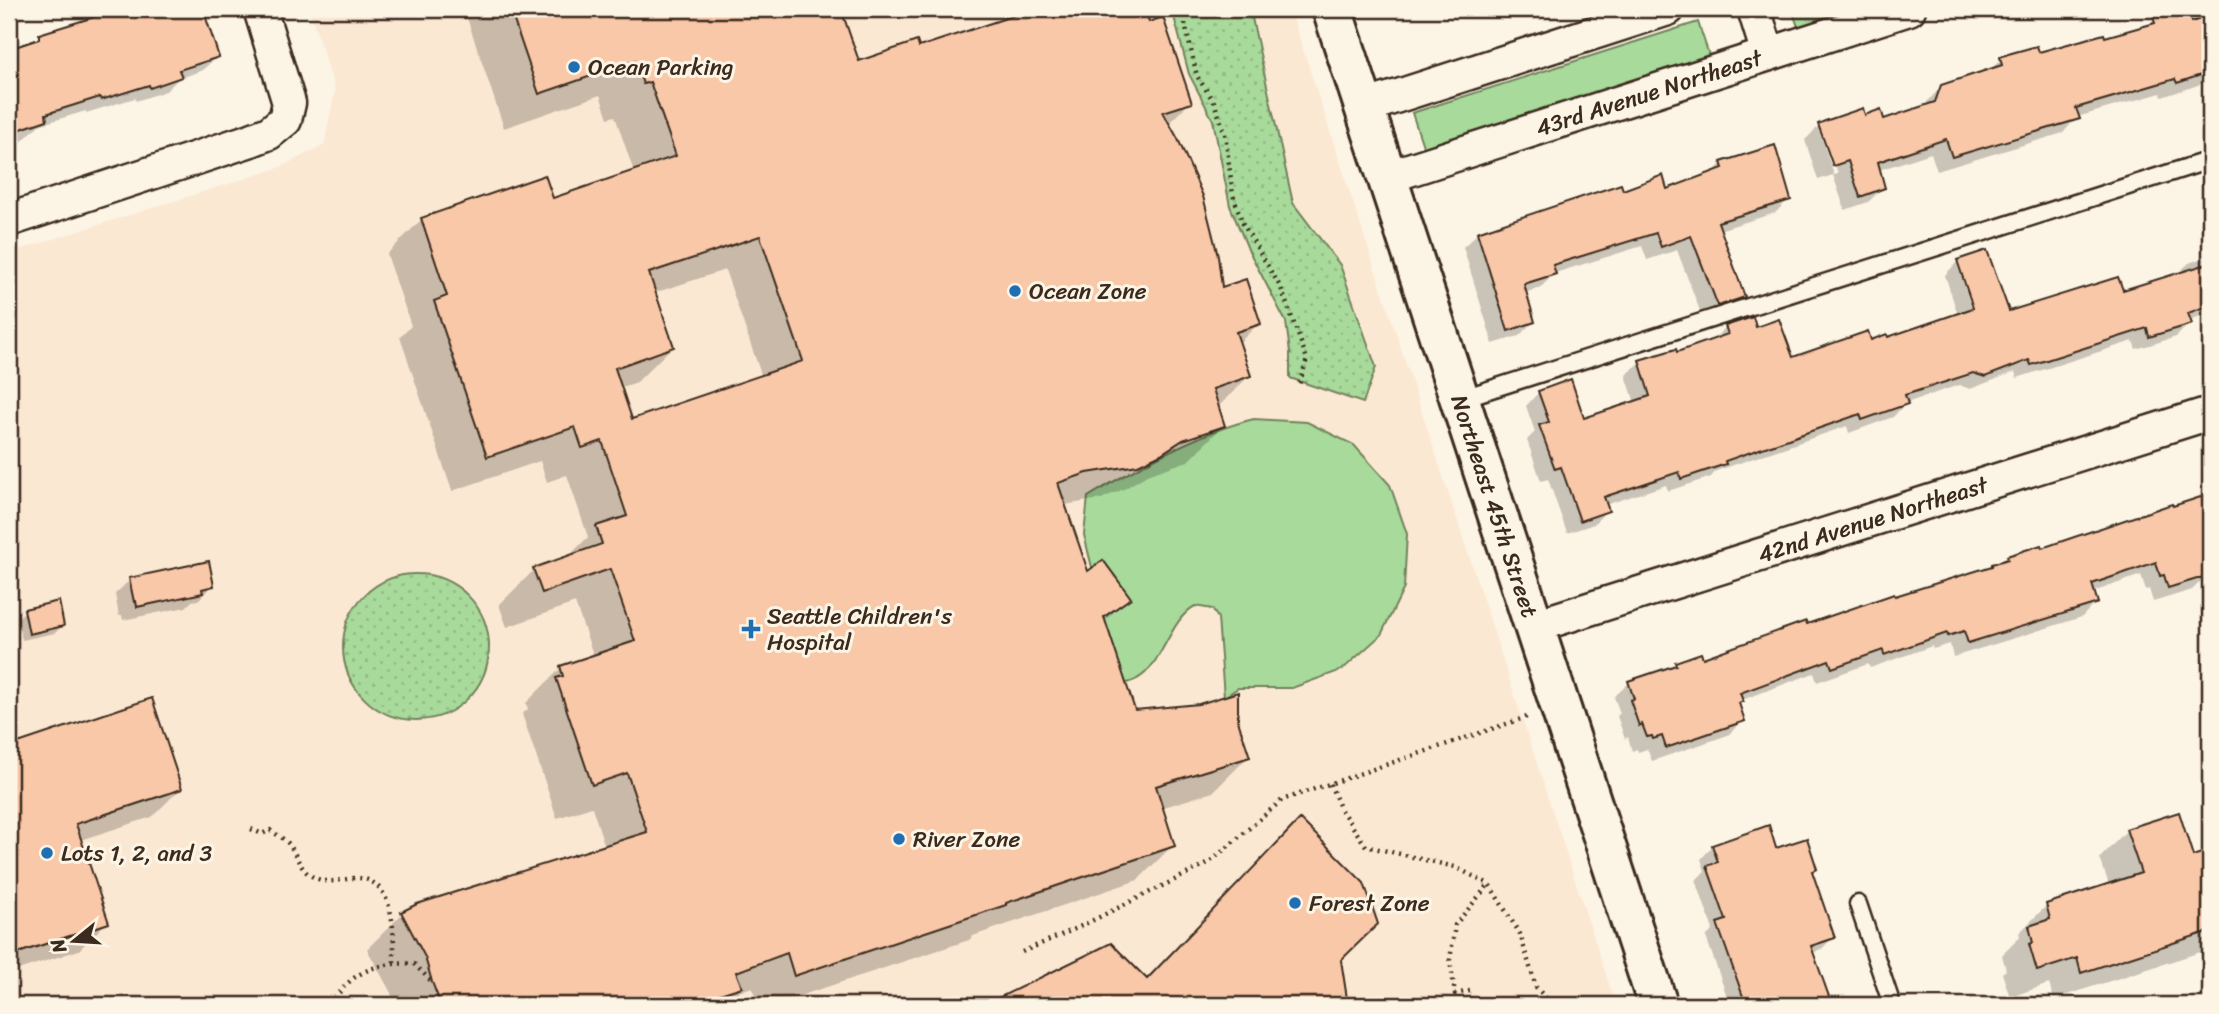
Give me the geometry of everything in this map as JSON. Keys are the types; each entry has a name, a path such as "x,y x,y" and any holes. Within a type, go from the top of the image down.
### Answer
{"street":[{"path":"9,220 251,140 269,133 285,120 289,103 260,9"},
{"name":"Northeast 45th Street","path":"1332,9 1658,1005"},
{"path":"1364,107 1668,9"},
{"path":"1754,9 1768,54"},
{"name":"43rd Avenue Northeast","path":"1387,177 1909,9"},
{"name":"42nd Avenue Northeast","path":"1535,626 2210,413"}],"lane":[{"path":"1460,399 2210,160"},
{"path":"1858,904 1892,1005"}],"path":[{"path":"1185,9 1185,24 1197,76 1214,102 1225,133 1233,195 1243,224 1280,288 1307,359 1298,388"},
{"path":"1022,952 1209,863 1282,800 1561,706"},
{"path":"1330,784 1341,810 1366,846 1455,867 1489,884 1520,934 1536,987 1552,1005"},
{"path":"251,829 262,834 270,830 290,844 296,860 305,872 317,879 331,882 356,878 377,886 385,894 388,905 394,938 394,962"},
{"path":"1470,991 1455,994 1450,960 1455,925 1489,884"},
{"path":"332,1005 337,994 353,978 372,967 394,962 414,964 432,982"}],"shaded area":[{"name":"Seattle Children's Hospital","path":"309,9 1290,9 1616,1005 9,1005 9,253 278,168 324,145 335,90"}],"green space":[{"path":"1172,9 1250,9 1293,203 1340,265 1376,367 1363,403 1290,378 1286,322 1248,249 1230,206 1213,120 1189,74"},
{"path":"1792,9 1855,9 1798,27"},
{"path":"1698,22 1710,58 1424,149 1412,113"},
{"path":"1254,419 1307,422 1354,445 1390,485 1407,534 1404,588 1381,635 1342,670 1292,688 1238,688 1224,697 1218,618 1212,609 1195,606 1179,621 1146,672 1121,685 1084,535 1088,497 1190,441"},
{"path":"416,574 444,579 468,595 484,619 489,647 484,675 468,699 444,715 416,720 388,715 364,699 348,675 343,647 348,619 364,595 388,579"}],"building":[{"path":"120,9 203,9 219,57 179,70 182,77 101,100 100,97 46,114 47,120 9,133 9,49 39,39 39,34"},
{"path":"510,9 841,9 859,61 917,41 919,47 1033,9 1145,9 1149,22 1163,17 1192,103 1163,112 1203,196 1218,256 1222,287 1246,279 1261,324 1236,332 1251,376 1213,389 1225,426 1183,440 1138,465 1087,473 1058,483 1088,571 1103,560 1131,598 1104,617 1135,710 1199,704 1238,692 1238,721 1250,757 1156,786 1175,846 794,976 787,953 736,972 742,987 685,1005 441,1005 425,957 401,912 417,904 647,832 627,773 592,785 556,678 563,676 560,666 635,641 610,569 542,593 533,568 602,544 596,526 627,516 602,441 582,448 575,427 487,457 434,301 447,296 421,218 545,175 553,198 676,156 650,82 643,84 635,61 539,94","holes":["760,236 803,361 632,419 615,368 674,347 649,273"]},
{"path":"2160,9 2188,9 2192,22 2203,18 2210,37 2210,72 2177,83 2175,79 2076,108 2080,119 1952,157 1946,139 1878,162 1885,188 1860,197 1848,161 1833,166 1818,124 1863,108 1865,115 1881,109 1884,119 1935,102 1941,85 2002,65 2000,57 2037,46 2039,52 2155,23 2153,17 2161,14"},
{"path":"1775,145 1791,200 1718,222 1745,297 1718,306 1691,236 1661,247 1656,233 1553,265 1556,274 1524,284 1535,322 1508,331 1477,232 1621,184 1623,190 1663,175 1667,189 1723,168 1721,162"},
{"path":"1987,250 2009,311 2118,277 2123,290 2210,263 2210,305 2188,313 2192,324 2149,337 2147,328 2031,365 2029,360 1985,377 1973,373 1905,395 1908,404 1862,420 1860,414 1681,479 1679,472 1604,497 1609,511 1580,521 1561,467 1555,469 1539,425 1549,422 1538,391 1571,379 1584,418 1650,396 1639,360 1676,349 1677,352 1728,334 1725,326 1753,317 1756,327 1779,319 1793,357 1868,331 1871,340 1887,334 1888,337 1973,308 1957,260"},
{"path":"2210,494 2210,575 2168,588 2164,575 2160,576 2156,562 2092,584 2098,603 1968,643 1964,631 1948,636 1947,633 1884,655 1883,650 1832,668 1829,660 1740,693 1743,701 1739,703 1745,721 1666,748 1662,736 1653,739 1652,736 1647,737 1642,724 1639,726 1630,700 1634,699 1628,681 1676,665 1675,662 1701,653 1703,658 1806,621 1807,624 1894,594 1895,596 1992,566 2008,559 2007,556 2041,545 2042,548 2172,504 2173,506"},
{"path":"209,561 214,586 202,589 203,593 137,607 136,601 134,602 129,578"},
{"path":"59,601 64,626 29,634 24,609"},
{"name":"Lots 1, 2, and 3","path":"152,698 182,789 76,824 109,923 9,956 9,746"},
{"path":"2179,812 2193,856 2210,850 2210,931 2081,973 2077,958 2037,971 2029,944 2033,943 2029,926 2050,919 2046,904 2141,873 2126,829"},
{"name":"Forest Zone","path":"1300,819 1364,883 1378,924 1341,960 1348,1005 984,1005 1111,943 1147,979"},
{"path":"1769,825 1776,848 1807,838 1817,869 1812,871 1835,938 1811,946 1832,1005 1746,1005 1717,923 1726,920 1707,866 1718,862 1712,845"}],"place":[{"name":"Ocean Parking","path":"574,67"},
{"name":"Ocean Zone","path":"1015,291"},
{"name":"Seattle Children's Hospital","path":"751,629"},
{"name":"River Zone","path":"899,839"},
{"name":"Lots 1, 2, and 3","path":"47,853"},
{"name":"Forest Zone","path":"1295,903"}]}
